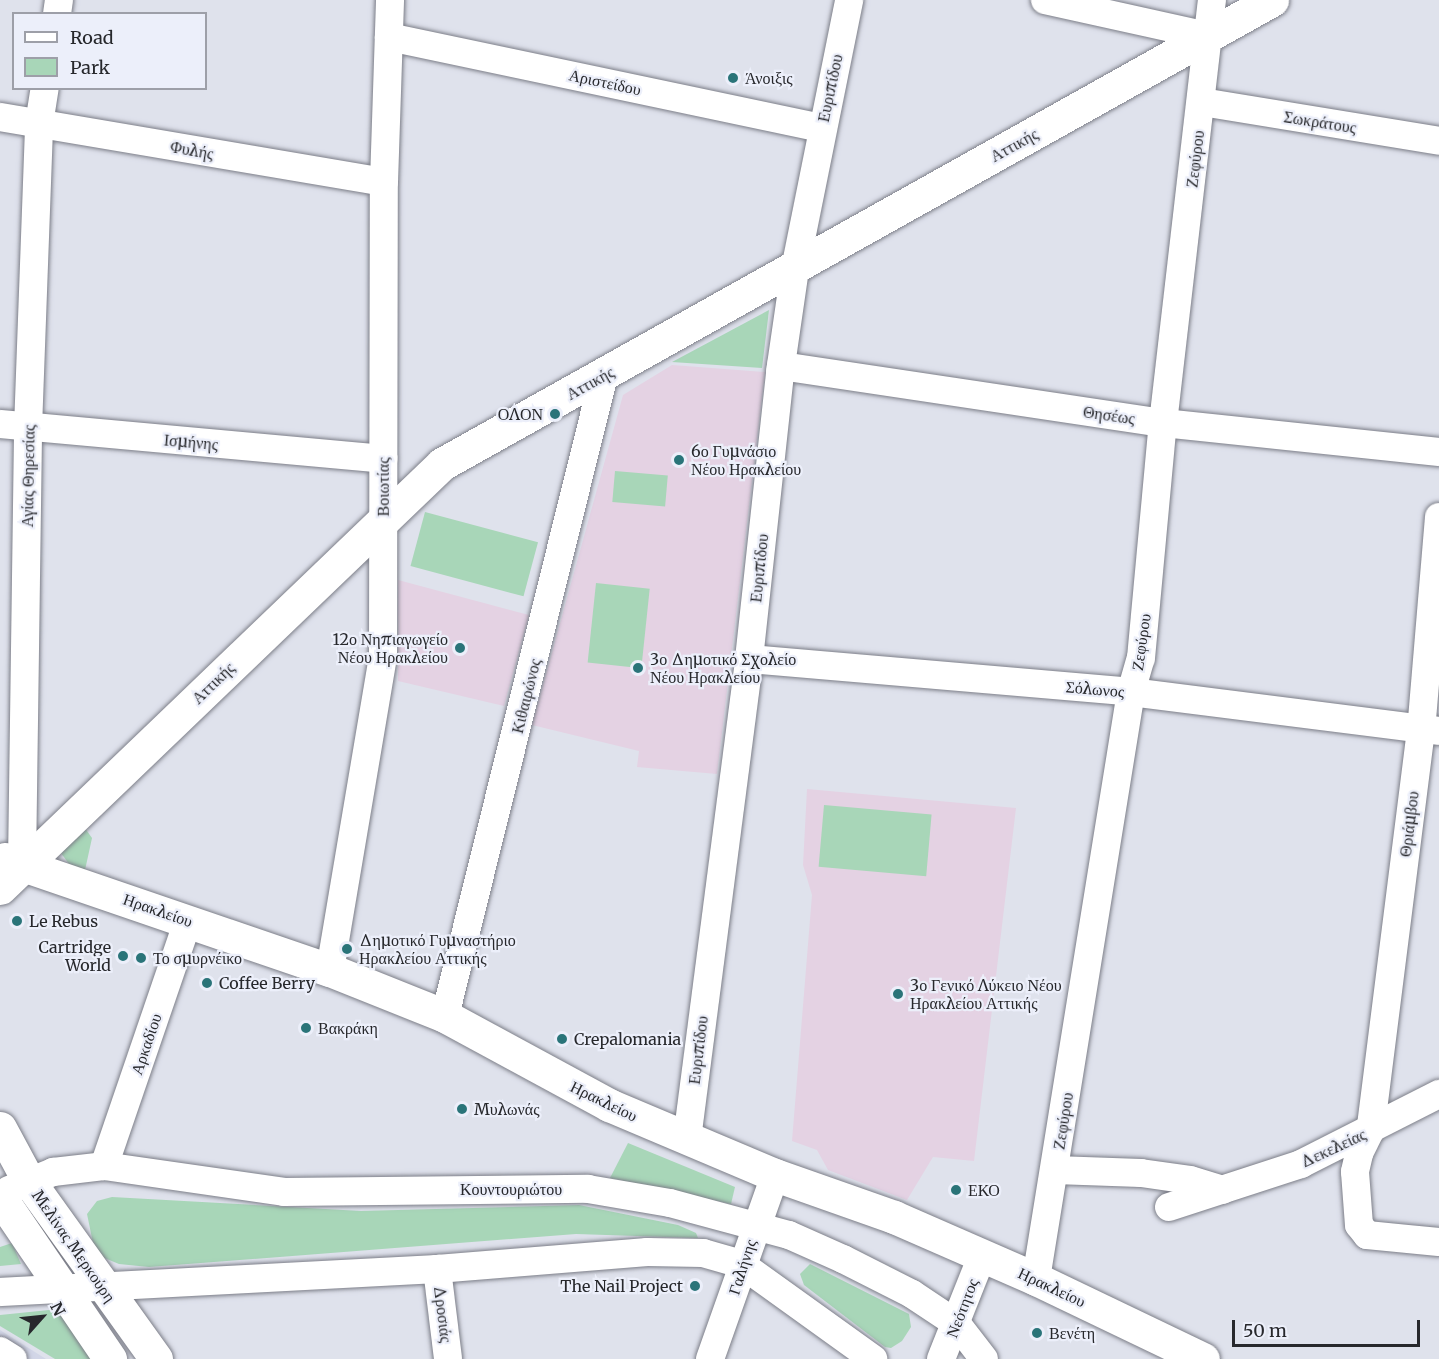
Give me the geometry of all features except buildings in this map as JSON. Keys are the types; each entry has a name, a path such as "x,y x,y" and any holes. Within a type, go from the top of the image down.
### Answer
{"street":[{"name":"Βοιωτίας","path":"330,970 383,656 384,182 390,0"},
{"name":"Ευριπίδου","path":"687,1139 749,659 781,366 795,269 821,128 849,0"},
{"path":"1045,0 1208,36"},
{"name":"Ζεφύρου","path":"1036,1279 1131,692 1141,658 1163,423 1202,102 1212,0"},
{"name":"Αττικής","path":"0,888 11,861 383,521 442,464 795,269 1272,0"},
{"name":"Αριστείδου","path":"388,37 821,128"},
{"name":"Αγίας Θηρεσίας","path":"11,861 39,124 45,90"},
{"name":"Σωκράτους","path":"1202,102 1439,141"},
{"name":"Φυλής","path":"0,117 384,182"},
{"name":"Θησέως","path":"781,366 1163,423 1439,452"},
{"name":"Κιθαιρώνος","path":"444,1016 604,375"},
{"name":"Ισμήνης","path":"0,424 383,459"},
{"name":"Θριάμβου","path":"1439,517 1430,730 1370,1131 1359,1154 1355,1172 1359,1225 1367,1235 1384,1239 1439,1242"},
{"name":"Σόλωνος","path":"749,659 1131,692 1430,730"},
{"name":"Ηρακλείου","path":"11,861 330,970 444,1016 609,1105 775,1175 894,1216 1036,1279 1203,1359"},
{"name":"Αρκαδίου","path":"104,1166 188,921"},
{"name":"Δεκελείας","path":"1169,1207 1301,1164 1439,1094"},
{"name":"Μελίνας Μερκούρη","path":"0,1128 9,1190 59,1286 110,1359"},
{"name":"Κουντουριώτου","path":"9,1190 54,1172 104,1166 284,1192 588,1189 670,1203 756,1224 843,1259 912,1293 957,1324 984,1359"},
{"path":"1055,1170 1141,1173 1190,1180 1223,1190"},
{"name":"Γαλήνης","path":"710,1359 741,1264 775,1175"},
{"name":"Μελίνας Μερκούρη","path":"9,1190 101,1284 156,1359"},
{"path":"0,1292 59,1286 437,1269 674,1250 728,1257 741,1264 873,1359"},
{"name":"Νεότητος","path":"941,1359 957,1324 982,1256"},
{"name":"Δροσιάς","path":"437,1269 448,1359"},
{"path":"0,1351 13,1359"}],"shaded area":[{"path":"672,365 765,372 717,774 637,767 639,751 532,725 623,395"},
{"name":"12ο Νηπιαγωγείο Νέου Ηρακλείου","path":"398,580 529,615 504,706 398,681"},
{"name":"3ο Γενικό Λύκειο Νέου Ηρακλείου Αττικής","path":"807,789 1016,808 974,1161 933,1157 907,1200 828,1170 817,1150 792,1141 812,895 803,865"},
{"path":"0,1330 46,1359 0,1359"}],"green space":[{"path":"769,310 762,368 672,362"},
{"path":"615,471 668,476 665,507 612,502"},
{"path":"425,512 538,542 524,596 411,566"},
{"path":"596,583 650,589 641,668 588,663"},
{"path":"824,805 932,814 926,876 819,867"},
{"path":"82,824 92,838 85,870 69,864 58,849"},
{"path":"628,1143 735,1187 731,1204 610,1178"},
{"path":"112,1197 361,1211 579,1205 678,1225 696,1233 698,1238 576,1234 149,1267 119,1264 102,1257 93,1243 87,1214 97,1201"},
{"path":"12,1243 21,1264 0,1266 0,1247"},
{"path":"810,1264 909,1314 911,1327 902,1341 891,1348 885,1347 804,1285 800,1274"},
{"path":"59,1309 93,1359 55,1359 0,1326 0,1315"}],"place":[{"name":"Άνοιξις","path":"733,78"},
{"name":"ΟΛΟΝ","path":"555,414"},
{"name":"6ο Γυμνάσιο Νέου Ηρακλείου","path":"679,460"},
{"name":"12ο Νηπιαγωγείο Νέου Ηρακλείου","path":"460,648"},
{"name":"3ο Δημοτικό Σχολείο Νέου Ηρακλείου","path":"638,668"},
{"name":"Le Rebus","path":"17,921"},
{"name":"Δημοτικό Γυμναστήριο Ηρακλείου Αττικής","path":"347,949"},
{"name":"Cartridge World","path":"123,956"},
{"name":"Το σμυρνέικο","path":"141,958"},
{"name":"Coffee Berry","path":"207,983"},
{"name":"3ο Γενικό Λύκειο Νέου Ηρακλείου Αττικής","path":"898,994"},
{"name":"Βακράκη","path":"306,1028"},
{"name":"Crepalomania","path":"562,1039"},
{"name":"Μυλωνάς","path":"462,1109"},
{"name":"ΕΚΟ","path":"956,1190"},
{"name":"The Nail Project","path":"695,1286"},
{"name":"Βενέτη","path":"1037,1333"}]}
